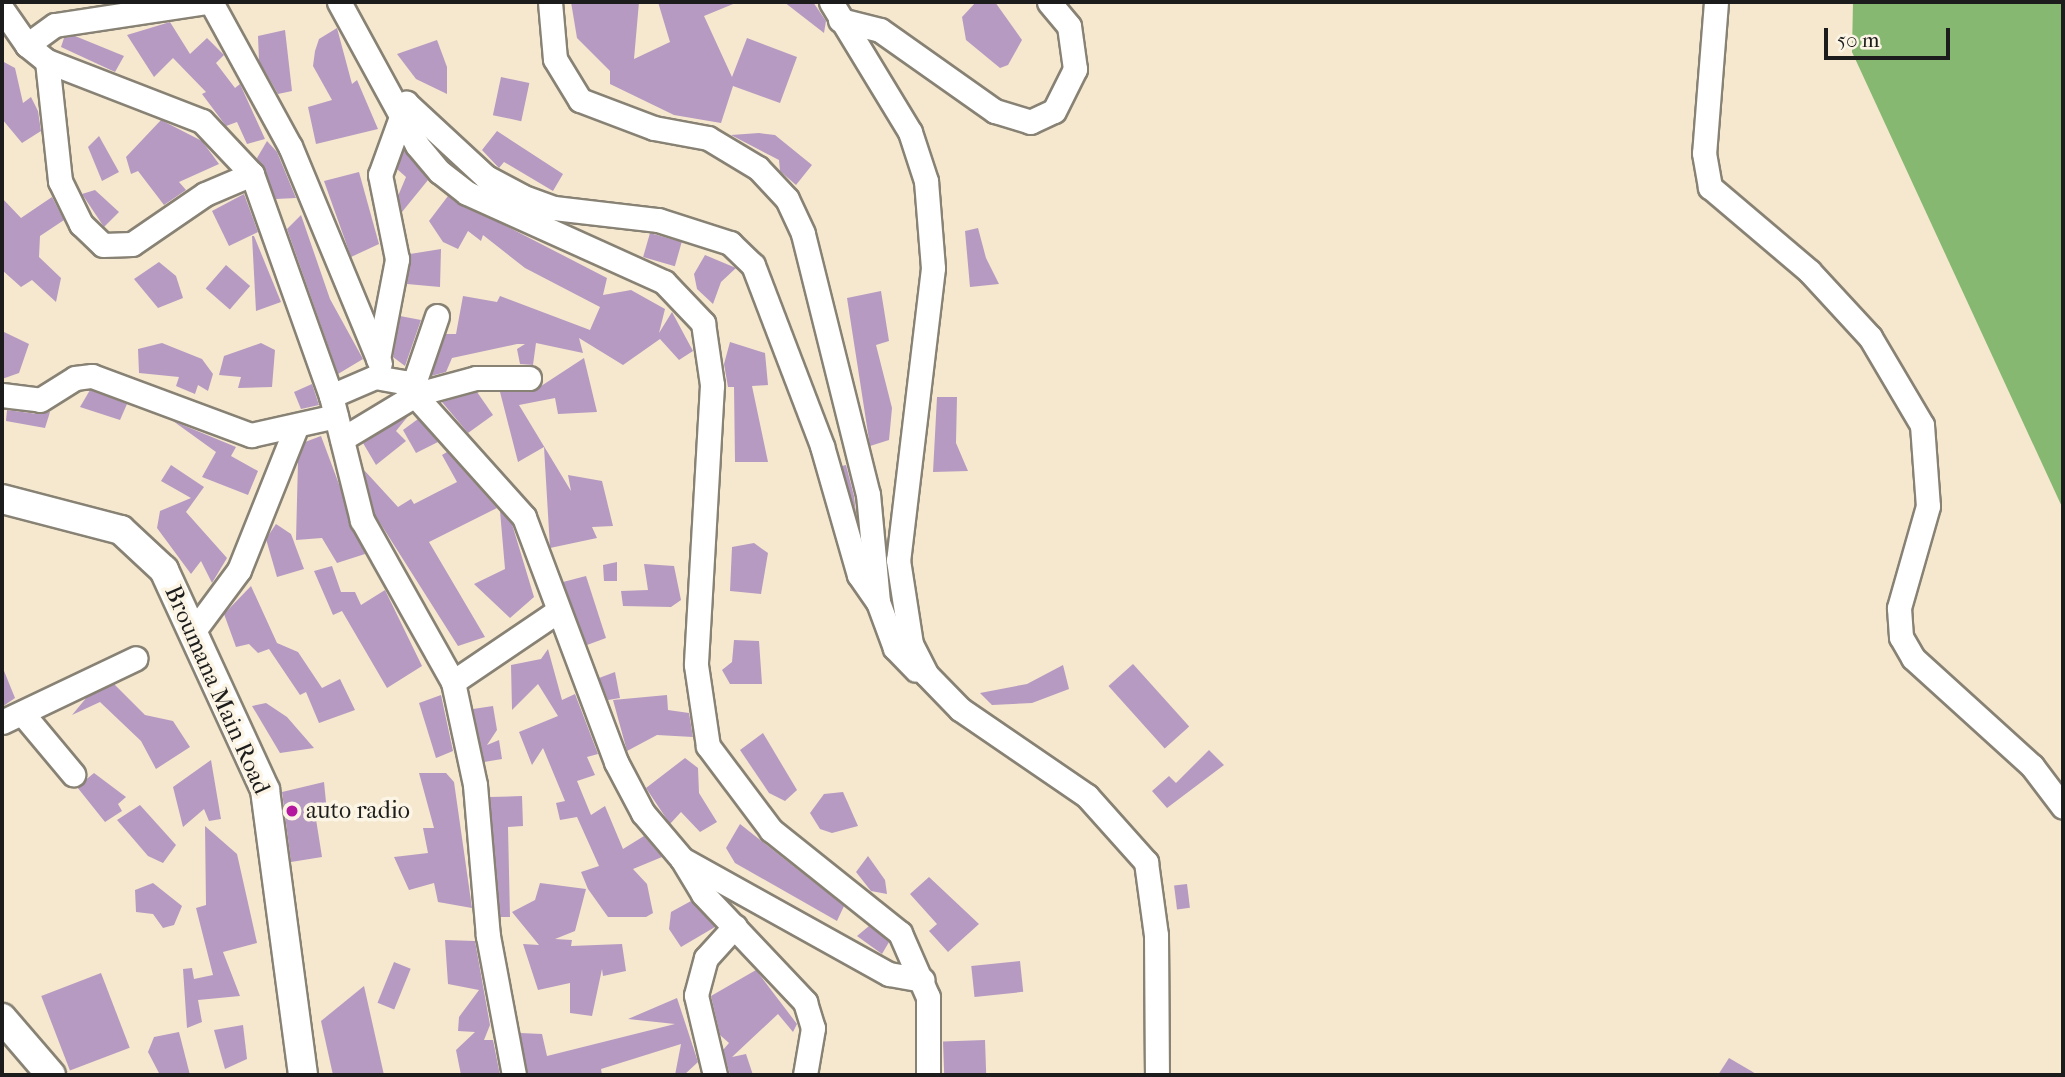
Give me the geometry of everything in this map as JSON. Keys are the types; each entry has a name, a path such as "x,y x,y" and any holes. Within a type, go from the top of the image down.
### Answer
{"main road":[{"name":"Broumana Main Road","path":"2,499 88,517 130,536 164,570 265,790 303,1075"},
{"path":"2,1018 51,1075"}],"street":[{"path":"27,45 55,25 209,2 290,146 382,367 414,391 528,523 555,613 627,787 682,859 696,886 805,1002 813,1028 806,1075"},
{"path":"339,2 350,12 398,111 427,159 467,193 664,282 703,323 712,384 696,665 708,746 771,830 900,933 922,980 930,1012 928,1075"},
{"path":"550,2 555,59 580,100 654,128 708,138 758,169 787,199 803,234 868,494 878,602"},
{"path":"835,11 880,30 995,111 1030,122 1054,111 1075,69 1069,26 1049,2"},
{"path":"1716,2 1704,153 1710,187 1809,271 1870,337 1922,425 1928,506 1899,608 1901,638 1913,658 2032,766 2063,807"},
{"path":"2,9 27,45 47,61 202,121 252,174 336,417 362,520 453,681 475,785 488,936 514,1075"},
{"path":"835,11 917,150 934,245 899,552 905,625 926,674"},
{"path":"47,61 60,181 81,224 103,246 132,244 195,200 252,174"},
{"path":"336,417 382,367 397,259 380,174 398,111 413,104 471,164 521,196 554,208 679,225 742,251 753,265 801,386 859,575 878,602 900,656 926,674 976,724 1087,796 1142,854 1156,935 1157,1075"},
{"path":"414,391 437,316"},
{"path":"2,395 40,400 92,376 243,433 295,430 414,391 476,378 529,378"},
{"path":"193,632 239,570 295,430"},
{"path":"874,551 899,552"},
{"path":"453,681 555,613"},
{"path":"73,774 12,718 136,658"},
{"path":"682,859 889,974 922,980"},
{"path":"715,1075 696,995 706,958 735,926"}],"green space":[{"path":"1853,2 2063,2 2063,509 1852,52"}],"building":[{"path":"571,2 639,2 634,59 670,42 658,2 738,2 704,16 732,77 747,38 797,57 780,103 733,86 721,123 674,115 610,84 610,71 577,38"},
{"path":"784,2 813,2 826,21 824,33"},
{"path":"976,2 995,2 1022,40 1008,65 1000,68 966,40 962,17"},
{"path":"170,22 190,54 207,38 224,55 216,63 235,88 240,84 265,139 247,144 237,122 226,126 202,94 206,92 173,58 154,77 127,35"},
{"path":"337,28 352,84 357,80 378,129 316,144 308,107 332,100 313,66 315,51 319,39"},
{"path":"285,30 292,91 278,94 259,61 258,36"},
{"path":"75,36 124,56 115,72 61,47 64,38"},
{"path":"437,40 447,67 447,94 416,79 397,54"},
{"path":"2,61 15,68 23,103 31,97 38,111 41,131 22,143 2,119"},
{"path":"501,77 529,83 521,121 493,115"},
{"path":"161,120 202,141 219,164 179,182 186,190 164,205 138,171 131,174 126,157"},
{"path":"497,131 563,174 553,191 504,162 499,168 482,150"},
{"path":"731,135 775,135 812,165 796,185 780,171 779,160"},
{"path":"99,136 119,172 102,181 88,147"},
{"path":"267,141 277,152 296,198 276,199 257,158"},
{"path":"404,150 428,180 402,212 398,196 406,177 397,169"},
{"path":"359,172 379,244 351,257 324,181"},
{"path":"95,190 119,212 104,227 82,194"},
{"path":"244,194 258,232 229,246 212,211"},
{"path":"448,196 607,278 603,295 631,290 665,309 659,333 672,312 693,351 679,360 660,339 623,365 579,338 583,353 536,343 533,365 520,364 517,349 525,344 517,344 452,358 446,372 431,376 446,334 456,334 463,296 497,302 500,296 590,330 600,307 525,268 483,235 481,241 468,231 458,249 443,242 429,221"},
{"path":"52,197 64,220 40,236 39,257 61,278 56,302 32,280 21,287 2,270 2,198 21,218"},
{"path":"301,215 330,299 363,359 338,374 287,229"},
{"path":"978,228 986,258 999,284 970,287 965,231"},
{"path":"650,233 682,242 675,266 643,257"},
{"path":"252,236 281,302 256,311"},
{"path":"441,249 440,287 407,284 410,254"},
{"path":"705,255 736,268 721,282 713,304 697,289 694,274"},
{"path":"159,262 176,276 183,298 158,308 134,279"},
{"path":"226,265 250,286 230,309 206,288"},
{"path":"881,291 889,341 876,345 892,408 889,440 870,446 847,298"},
{"path":"400,316 421,320 405,366 393,357"},
{"path":"2,331 29,344 19,373 2,379"},
{"path":"730,342 765,353 768,385 752,386 768,462 735,462 734,387 728,387 724,364"},
{"path":"162,343 202,359 213,374 208,391 198,385 195,394 176,386 179,377 139,373 138,349"},
{"path":"261,343 275,350 272,387 238,388 241,377 219,375 224,356"},
{"path":"584,358 597,412 558,414 555,398 519,405 571,491 568,475 602,481 613,526 592,527 597,538 550,548 544,447 518,462 500,392 535,390"},
{"path":"312,384 319,405 301,409 294,392"},
{"path":"90,390 127,404 120,420 80,407"},
{"path":"477,392 493,415 468,433 442,402"},
{"path":"937,397 957,397 956,443 968,471 933,472"},
{"path":"7,410 38,414 50,412 45,428 6,421"},
{"path":"409,415 396,431 406,441 376,465 363,443"},
{"path":"418,419 438,442 416,453 403,430"},
{"path":"173,421 236,447 231,456 258,471 248,495 202,477 216,452"},
{"path":"321,436 365,554 337,563 322,538 296,540 298,461 305,442"},
{"path":"447,452 497,508 429,542 485,637 458,646 375,515 364,470 398,507 411,499 414,504 457,482 442,455"},
{"path":"171,465 204,487 186,512 227,558 212,583 201,561 191,574 157,528 160,511 191,498 161,481"},
{"path":"846,465 854,496 856,513 842,466"},
{"path":"500,511 512,524 534,597 510,618 474,584 505,569"},
{"path":"276,524 291,534 304,569 277,577 266,539"},
{"path":"754,543 768,553 761,594 730,591 732,547"},
{"path":"617,562 617,581 604,581 603,565"},
{"path":"644,564 674,566 681,600 671,607 623,606 621,591 648,590"},
{"path":"332,566 341,592 355,592 361,605 385,590 422,666 387,688 342,611 333,615 314,571"},
{"path":"586,576 606,638 587,645 563,582"},
{"path":"251,586 277,643 298,652 322,688 340,679 355,710 319,723 306,692 300,695 269,649 258,653 249,644 236,647 224,614"},
{"path":"734,640 759,641 762,684 730,684 722,670 732,662"},
{"path":"548,649 562,700 575,694 598,754 587,757 595,775 577,781 591,815 605,806 623,849 644,836 662,857 633,869 647,884 653,913 646,917 608,917 588,889 581,872 599,866 577,817 560,820 556,803 565,801 543,748 532,765 519,732 558,716 538,684 512,710 511,665 541,659"},
{"path":"1133,664 1189,726 1165,749 1108,686"},
{"path":"1063,665 1069,689 1032,703 992,705 980,693 1027,684"},
{"path":"2,666 15,698 2,707"},
{"path":"615,672 620,698 608,700 599,678"},
{"path":"114,684 145,715 173,721 190,747 156,769 141,741 100,702 72,715 87,697"},
{"path":"441,695 453,751 436,758 419,703"},
{"path":"667,695 668,710 689,713 693,737 657,735 627,751 613,700"},
{"path":"266,703 287,717 314,748 280,753 252,706"},
{"path":"493,706 497,730 487,745 499,740 502,759 484,762 473,709"},
{"path":"763,733 797,790 785,801 769,793 740,750"},
{"path":"1209,750 1224,765 1167,808 1152,791 1169,776 1176,783"},
{"path":"685,758 698,768 699,793 717,822 700,832 681,812 670,824 646,788"},
{"path":"211,760 221,819 209,821 204,809 183,827 173,787"},
{"path":"94,773 126,797 118,804 122,811 105,822 77,787"},
{"path":"419,773 446,773 454,782 472,908 438,902 434,883 409,890 394,857 428,853 423,828 434,828"},
{"path":"324,782 327,812 315,813 322,857 291,862 282,792"},
{"path":"843,792 858,826 832,833 820,829 810,813 824,794"},
{"path":"522,796 523,826 508,827 510,917 500,917 490,797"},
{"path":"140,805 176,845 163,863 148,856 117,820"},
{"path":"740,824 844,906 837,921 735,863 726,848"},
{"path":"205,826 237,854 257,943 223,952 240,996 198,1000 202,1022 187,1028 183,969 192,968 194,979 213,975 196,908 206,905"},
{"path":"868,856 885,880 887,894 871,891 856,872"},
{"path":"929,877 979,924 948,952 929,931 937,924 910,894"},
{"path":"153,883 182,906 174,925 163,928 153,914 136,912 135,890"},
{"path":"540,883 586,889 575,931 555,939 572,940 571,946 622,944 626,971 603,976 602,969 592,1016 570,1013 570,983 538,990 523,944 539,945 512,912 535,900"},
{"path":"1187,884 1190,908 1177,909 1174,886"},
{"path":"691,901 715,927 681,947 669,929 671,912"},
{"path":"869,926 889,942 882,954 857,936"},
{"path":"445,940 475,941 490,1025 484,1040 493,1040 500,1075 461,1075 456,1050 475,1032 458,1031 459,1017 479,990 448,984"},
{"path":"1020,961 1023,992 975,997 971,966"},
{"path":"394,962 411,969 394,1010 378,1003"},
{"path":"756,970 797,1024 793,1032 778,1014 732,1057 746,1054 753,1075 730,1075 723,1050 729,1043 720,1035 711,996"},
{"path":"101,973 130,1048 70,1071 41,996"},
{"path":"364,986 384,1075 333,1075 321,1021"},
{"path":"677,998 698,1062 684,1075 675,1075 681,1044 601,1069 602,1075 528,1075 520,1033 542,1034 547,1056 675,1024 628,1019"},
{"path":"243,1025 247,1059 225,1069 214,1030"},
{"path":"179,1032 190,1075 160,1075 148,1052 154,1037"},
{"path":"985,1040 986,1075 944,1075 943,1041"},
{"path":"1729,1058 1758,1075 1718,1075"}],"place":[{"name":"auto radio","path":"292,811"}]}
